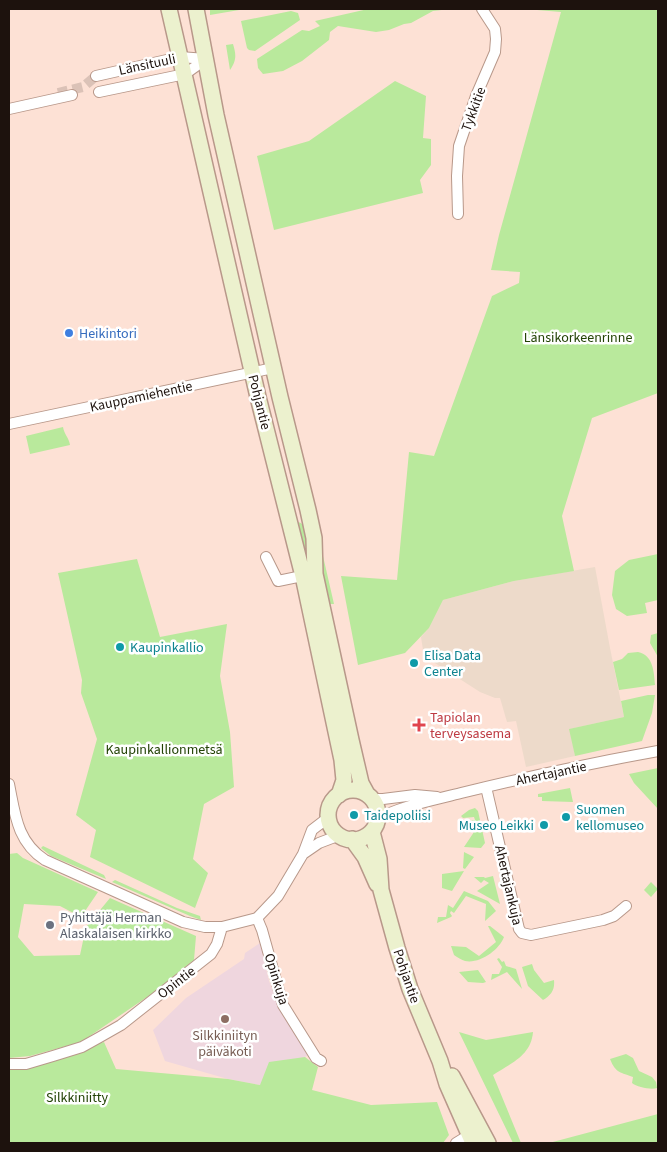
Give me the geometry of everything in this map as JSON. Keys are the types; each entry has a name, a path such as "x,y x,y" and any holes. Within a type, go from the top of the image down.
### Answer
{"main road":[{"name":"Pohjantie","path":"170,9 252,373 309,575 357,767 369,797"},
{"name":"Pohjantie","path":"196,9 216,115 273,368 314,538 309,575 342,760 344,780 339,795"},
{"path":"350,791 362,792 369,797 376,806 375,826 363,838 346,838 332,827 329,817 331,805 339,795 350,791"},
{"name":"Pohjantie","path":"375,826 380,890"},
{"name":"Pohjantie","path":"346,838 365,858 380,890 410,989 440,1061 447,1084 478,1139"}],"street":[{"name":"Tykkitie","path":"458,214 457,176 459,146 476,96 495,52 495,28 482,9"},
{"name":"Länsituuli","path":"96,76 180,57 206,59"},
{"name":"Länsituuli","path":"99,92 185,74 206,59"},
{"path":"9,109 72,95"},
{"name":"Kauppamiehentie","path":"9,424 273,368"},
{"path":"266,557 278,581 309,575"},
{"name":"Ahertajantie","path":"375,826 386,814 443,797 658,751"},
{"path":"9,784 20,830 28,846 36,854 45,860 183,922 204,927 222,927 257,918 278,896 303,854 312,830 329,817"},
{"name":"Ahertajankuja","path":"486,787 517,923 522,933 531,934 588,924 614,916 626,906"},
{"name":"Ahertajantie","path":"369,797 383,799 415,795 443,797"},
{"path":"303,854 319,843 346,838"},
{"name":"Opinkuja","path":"257,918 283,1005 316,1058 321,1061"},
{"name":"Opintie","path":"9,1064 26,1064 82,1047 121,1025 211,954 217,944 222,927"},
{"path":"456,1143 478,1139"}],"shaded area":[{"path":"595,567 624,717 570,729 575,756 526,767 516,721 507,722 500,698 480,692 424,656 421,637 429,628 443,600 514,581"},
{"name":"Silkkiniityn päiväkoti","path":"260,943 269,981 279,1008 308,1055 260,1085 228,1079 165,1061 153,1030 186,998 244,959 245,953"}],"green space":[{"path":"210,9 245,9 210,15"},
{"path":"368,9 450,9 433,11 411,23 376,32 338,26 330,32 329,40 302,61 283,71 263,74 258,68 257,59 302,30 309,31 320,26 315,21"},
{"name":"Länsikorkeenrinne","path":"538,9 658,9 658,393 592,418 562,516 574,571 514,581 443,600 429,628 405,653 358,665 341,576 397,580 409,452 434,456 492,296 519,283 520,272 491,270 561,12"},
{"path":"291,11 298,13 300,20 255,51 247,48 241,21"},
{"path":"233,44 235,57 230,70 226,45"},
{"path":"395,81 426,96 423,138 431,139 431,165 420,180 423,193 274,230 257,156 309,141"},
{"path":"63,427 70,445 30,454 26,436"},
{"path":"297,522 305,527 307,532 308,561 305,562"},
{"path":"320,543 334,604 329,604 318,558"},
{"path":"658,554 658,600 645,603 647,613 627,616 616,609 612,595 615,571 629,560"},
{"name":"Kaupinkallionmetsä","path":"137,559 160,637 227,624 220,676 230,732 234,787 204,804 193,859 208,873 195,908 90,857 96,830 76,815 97,739 81,693 82,680 58,573"},
{"path":"658,633 658,657 650,643 651,635"},
{"path":"638,652 647,656 650,660 655,685 619,690 613,662 622,659 628,653"},
{"path":"655,695 652,713 642,741 575,756 569,729 624,717 621,701"},
{"path":"658,768 658,809 634,783 629,774"},
{"path":"570,788 573,802 542,801 542,797 538,797 538,794"},
{"path":"475,808 478,811 485,843 481,848 464,847 476,829 470,821 475,820 474,817 463,818 461,816"},
{"path":"43,846 104,875 106,879 51,856 41,848"},
{"path":"464,852 474,857 465,869 463,868"},
{"path":"17,853 23,858 98,892 81,917 60,906 24,904 18,937 34,956 80,955 86,927 110,898 196,936 194,960 153,993 81,1042 30,1056 9,1058 9,854"},
{"path":"464,871 452,891 442,888 442,874"},
{"path":"493,876 500,904 477,891 489,883 484,880 481,883 474,877 485,878"},
{"path":"115,880 177,908 200,916 201,920 112,882"},
{"path":"651,882 658,889 651,897 644,890"},
{"path":"464,891 488,901 496,911 485,921 486,904 466,896 454,913 451,911 451,917 437,923 438,917 446,917 448,905 453,908"},
{"path":"488,926 504,937 498,947 488,955 477,960 465,961 454,955 451,946 466,947 479,956 496,942"},
{"path":"499,958 502,962 504,961 506,966 516,969 522,989 507,972 491,980 492,974 499,974 502,967 497,959"},
{"path":"532,964 534,970 544,983 554,980 552,992 543,1000 528,986 522,967"},
{"path":"478,970 486,982 468,982 459,972"},
{"path":"459,1032 486,1040 533,1032 524,1053 493,1075 521,1143 513,1143"},
{"name":"Silkkiniitty","path":"104,1042 116,1069 228,1079 260,1085 269,1062 305,1057 318,1067 312,1090 371,1105 437,1102 449,1135 443,1143 9,1143 9,1064 53,1056"},
{"path":"626,1054 633,1058 639,1071 652,1077 656,1082 657,1088 641,1087 634,1084 632,1083 633,1077 619,1072 614,1067 610,1059"},
{"path":"658,1114 658,1143 549,1143"}],"tunnel":[{"path":"58,93 83,87 96,76"}],"place":[{"name":"Heikintori","path":"69,333"},
{"name":"Kaupinkallio","path":"120,647"},
{"name":"Elisa Data Center","path":"414,663"},
{"name":"Tapiolan terveysasema","path":"419,725"},
{"name":"Taidepoliisi","path":"354,815"},
{"name":"Suomen kellomuseo","path":"566,817"},
{"name":"Museo Leikki","path":"544,825"},
{"name":"Pyhittäjä Herman Alaskalaisen kirkko","path":"50,925"},
{"name":"Silkkiniityn päiväkoti","path":"225,1019"}]}
